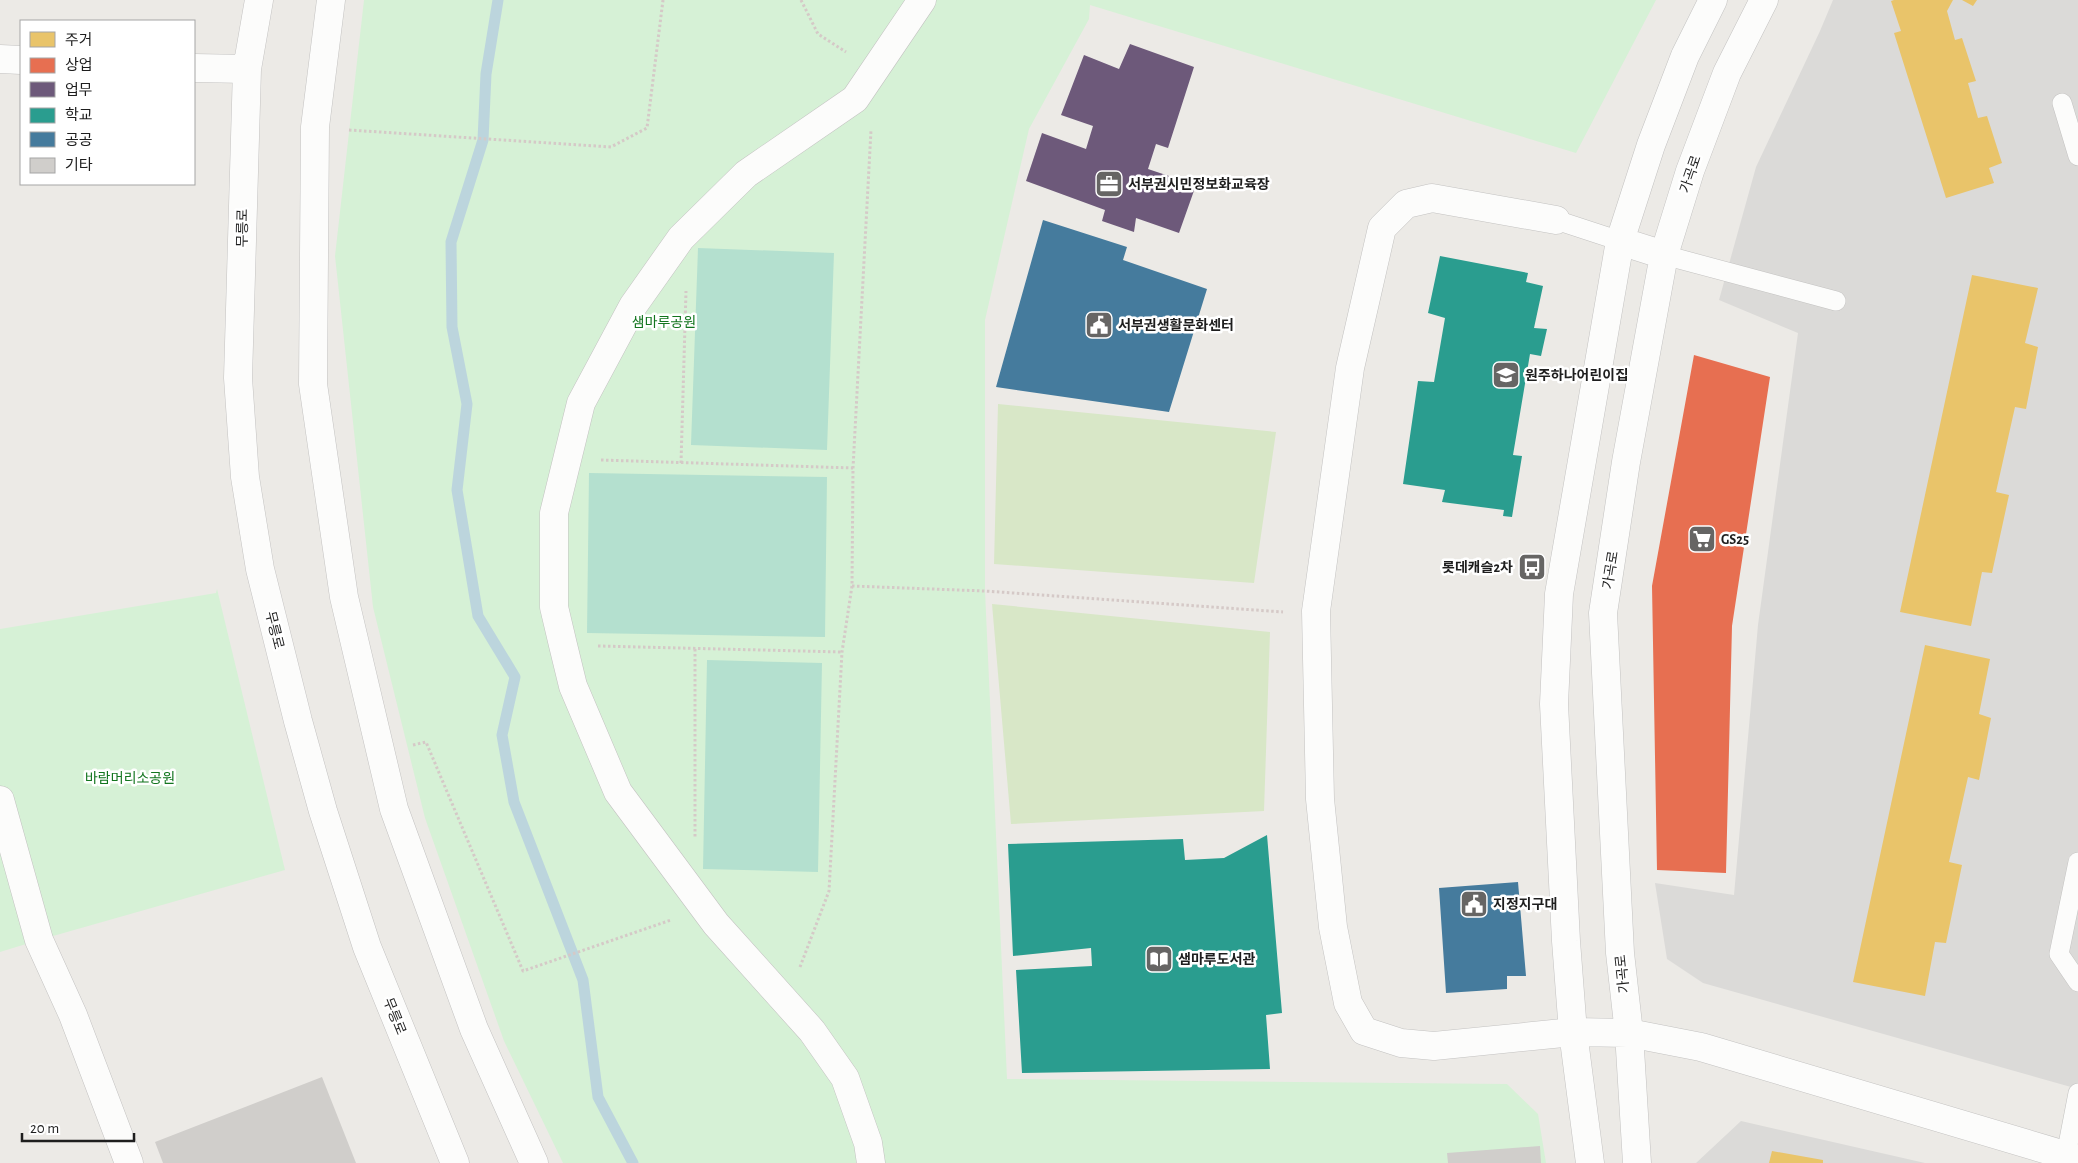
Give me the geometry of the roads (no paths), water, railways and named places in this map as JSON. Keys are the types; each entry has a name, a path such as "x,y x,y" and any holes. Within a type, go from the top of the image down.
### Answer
{"street":[{"name":"무릉로","path":"259,0 247,69 238,378 245,477 260,569 300,730 323,811 367,947 455,1163"},
{"path":"331,0 315,127 313,384 344,597 394,809 474,1029 534,1163"},
{"path":"871,1163 868,1143 845,1078 812,1031 716,924 618,792 573,686 554,606 554,513 581,403 633,306 680,238 746,174 855,99 922,0"},
{"path":"1590,1163 1573,1032 1566,957 1554,704 1559,594 1620,241 1651,145 1685,56 1713,0"},
{"name":"가곡로","path":"1637,1163 1628,1033 1620,953 1603,612 1626,462 1664,255 1690,172 1727,72 1764,0"},
{"path":"0,59 20,60"},
{"path":"195,68 247,69"},
{"path":"1556,220 1432,198 1406,204 1382,228 1350,368 1316,611 1320,799 1333,927 1348,1003 1364,1031 1401,1043 1434,1046 1573,1032 1628,1033 1701,1047 2072,1157"},
{"path":"1620,241 1664,255"},
{"path":"0,800 39,940 73,1015 129,1163"}],"lane":[{"path":"2062,103 2078,156"},
{"path":"1556,220 1620,241"},
{"path":"1664,255 1836,301"},
{"path":"2078,862 2059,954 2078,982"},
{"path":"2072,1157 2078,1093"}],"waterway":[{"path":"498,0 486,74 483,140 451,242 452,327 467,404 457,490 478,616 515,677 502,735 514,802 583,980 598,1097 633,1163"}],"place":[{"name":"서부권시민정보화교육장","path":"1109,184"},
{"name":"서부권생활문화센터","path":"1099,325"},
{"name":"원주하나어린이집","path":"1506,375"},
{"name":"GS25","path":"1702,539"},
{"name":"롯데캐슬2차","path":"1532,567"},
{"name":"지정지구대","path":"1474,904"},
{"name":"샘마루도서관","path":"1159,959"}],"park label":[{"name":"샘마루공원","path":"664,322"},
{"name":"바람머리소공원","path":"130,778"}]}
